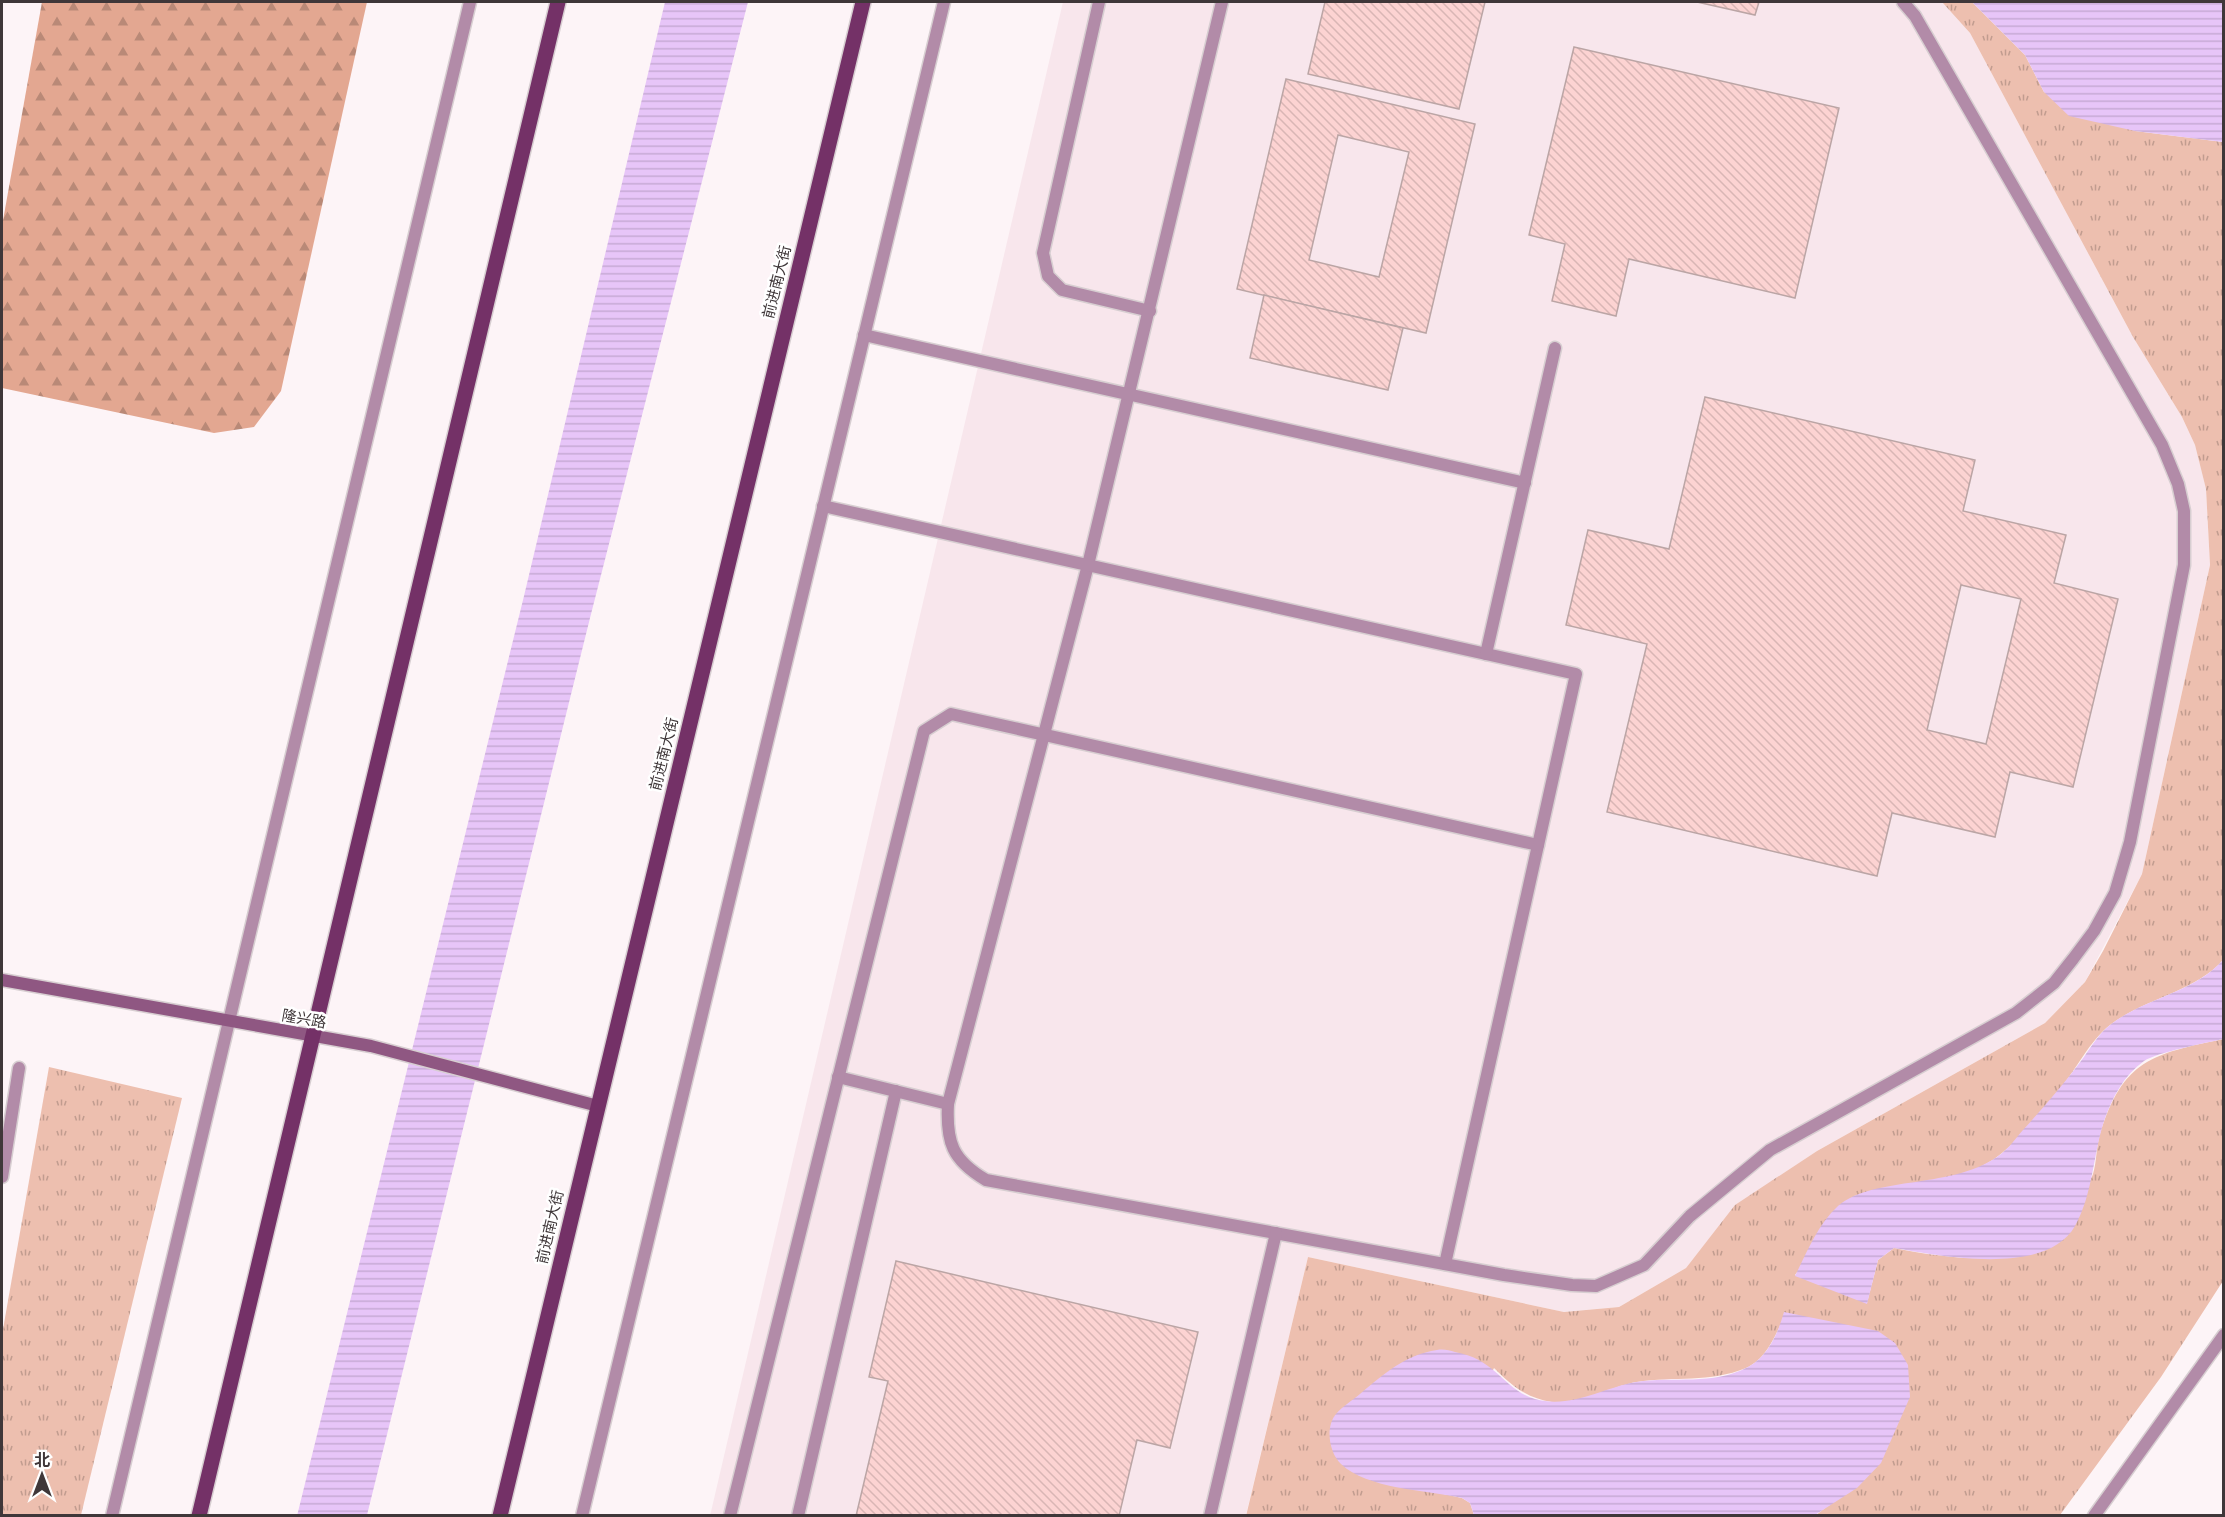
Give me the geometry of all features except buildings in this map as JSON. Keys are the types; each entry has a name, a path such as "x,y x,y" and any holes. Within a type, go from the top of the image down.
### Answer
{"main road":[{"path":"199,1515 558,2"},
{"name":"前进南大街","path":"500,1515 863,2"}],"street":[{"path":"112,1515 470,2"},
{"path":"582,1515 944,2"},
{"path":"1099,2 1043,253 1048,276 1062,290 1150,311"},
{"path":"1222,2 1088,565 948,1104 947,1127 952,1149 969,1170 986,1180 1444,1264 1572,1285 1596,1286 1644,1265 1690,1216 1770,1150 2016,1013 2055,982 2094,931 2115,893 2130,842 2184,565 2184,511 2178,484 2162,445 1915,16 1903,2"},
{"path":"864,335 1525,483"},
{"path":"1486,654 1555,348"},
{"path":"823,506 1576,674 1444,1264"},
{"path":"730,1515 924,731 951,714 1538,845"},
{"name":"隆兴路","path":"2,980 371,1046 598,1106"},
{"path":"2,1177 19,1068"},
{"path":"838,1077 948,1104"},
{"path":"798,1515 896,1091"},
{"path":"1210,1515 1276,1233"},
{"path":"2094,1515 2223,1335"}],"shaded area":[{"path":"665,2 748,2 590,618 367,1515 297,1516 524,596"},
{"path":"1063,2 1942,2 1970,33 2133,337 2182,417 2195,445 2206,489 2210,565 2142,874 2085,982 2045,1023 1817,1151 1736,1205 1686,1268 1619,1307 1564,1312 1308,1257 1246,1515 710,1516"},
{"path":"1972,2 2223,2 2223,142 2135,131 2069,116 2044,92 2025,55"},
{"path":"2223,960 2223,1039 2151,1058 2130,1073 2115,1096 2104,1121 2081,1214 2075,1226 2061,1242 2041,1252 1991,1259 1964,1258 1894,1248 1878,1260 1867,1304 1795,1276 1819,1230 1838,1206 1853,1196 1872,1190 1961,1173 2001,1154 2060,1088 2106,1029 2138,1008 2198,980"},
{"path":"1784,1312 1878,1331 1895,1343 1908,1365 1910,1397 1881,1463 1857,1488 1815,1515 1474,1515 1470,1503 1462,1498 1381,1484 1366,1479 1341,1464 1331,1447 1330,1426 1339,1411 1396,1366 1426,1352 1444,1350 1469,1356 1490,1368 1524,1395 1535,1399 1574,1400 1636,1382 1707,1379 1735,1373 1755,1362 1767,1350 1779,1328"}],"green space":[{"path":"42,2 367,2 281,391 254,427 214,433 2,388 2,226"},
{"path":"1942,2 1972,2 2025,55 2044,92 2135,131 2223,142 2223,960 2198,980 2138,1008 2103,1031 2031,1124 2009,1147 1987,1164 1951,1178 1854,1196 1795,1275 1867,1303 1878,1260 1894,1248 1966,1258 2000,1257 2037,1252 2090,1181 2100,1134 2109,1109 2119,1090 2131,1075 2144,1064 2159,1056 2223,1039 2223,1281 2161,1377 2060,1515 1815,1516 1830,1504 1780,1326 1763,1355 1746,1368 1719,1376 1637,1382 1573,1402 1552,1402 1527,1394 1494,1368 1434,1492 1462,1498 1470,1503 1474,1515 1246,1516 1308,1257 1564,1312 1619,1307 1686,1268 1735,1205 1817,1151 2045,1023 2085,982 2142,874 2210,565 2206,489 2195,445 2182,417 2133,337 1970,33"},
{"path":"49,1067 182,1098 81,1515 2,1515 2,1335"}]}
